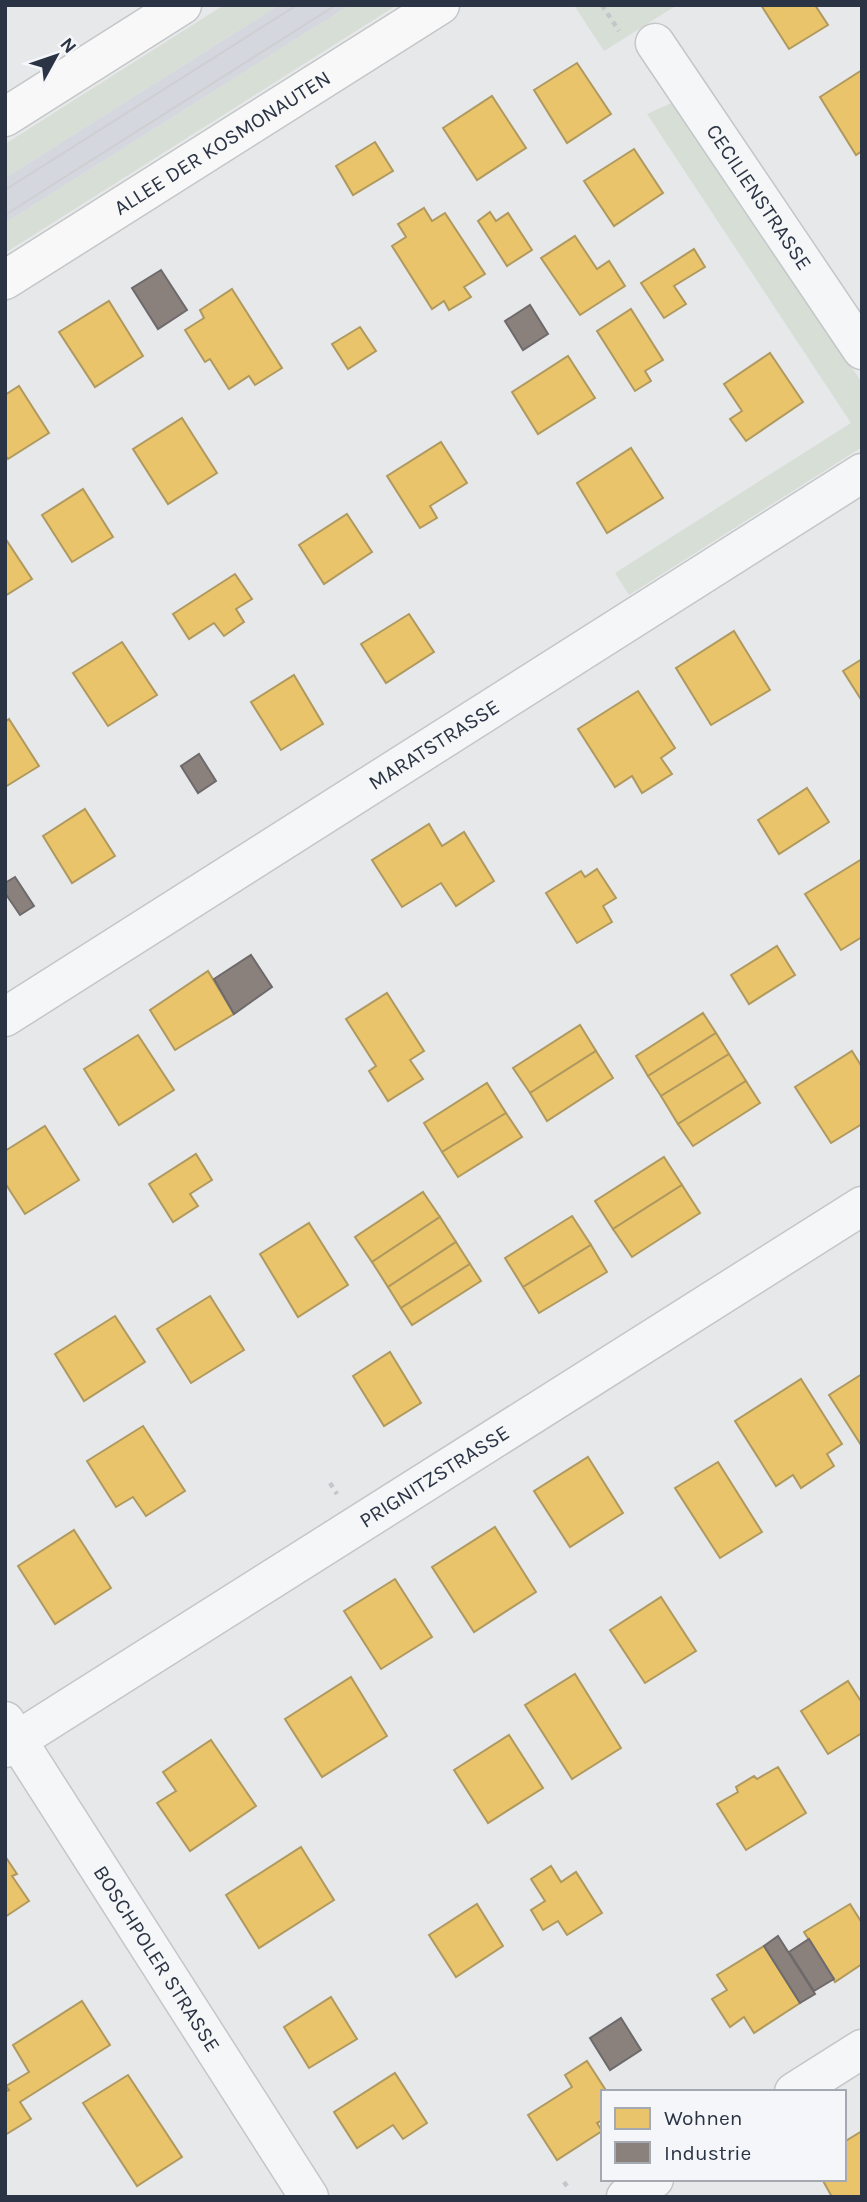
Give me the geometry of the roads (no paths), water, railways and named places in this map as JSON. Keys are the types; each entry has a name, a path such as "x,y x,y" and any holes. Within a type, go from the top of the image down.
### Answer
{"main road":[{"path":"5,117 182,5"},
{"name":"ALLEE DER KOSMONAUTEN","path":"5,280 440,5"}],"street":[{"name":"CECILIENSTRASSE","path":"655,43 862,350"},
{"name":"MARATSTRASSE","path":"5,1017 862,473"},
{"name":"PRIGNITZSTRASSE","path":"9,1736 862,1206"},
{"name":"BOSCHPOLER STRASSE","path":"9,1736 309,2197"},
{"path":"797,2090 862,2049"},
{"path":"626,2197 651,2181"}],"tram line":[{"path":"5,190 297,5"},
{"path":"5,215 336,5"}]}
